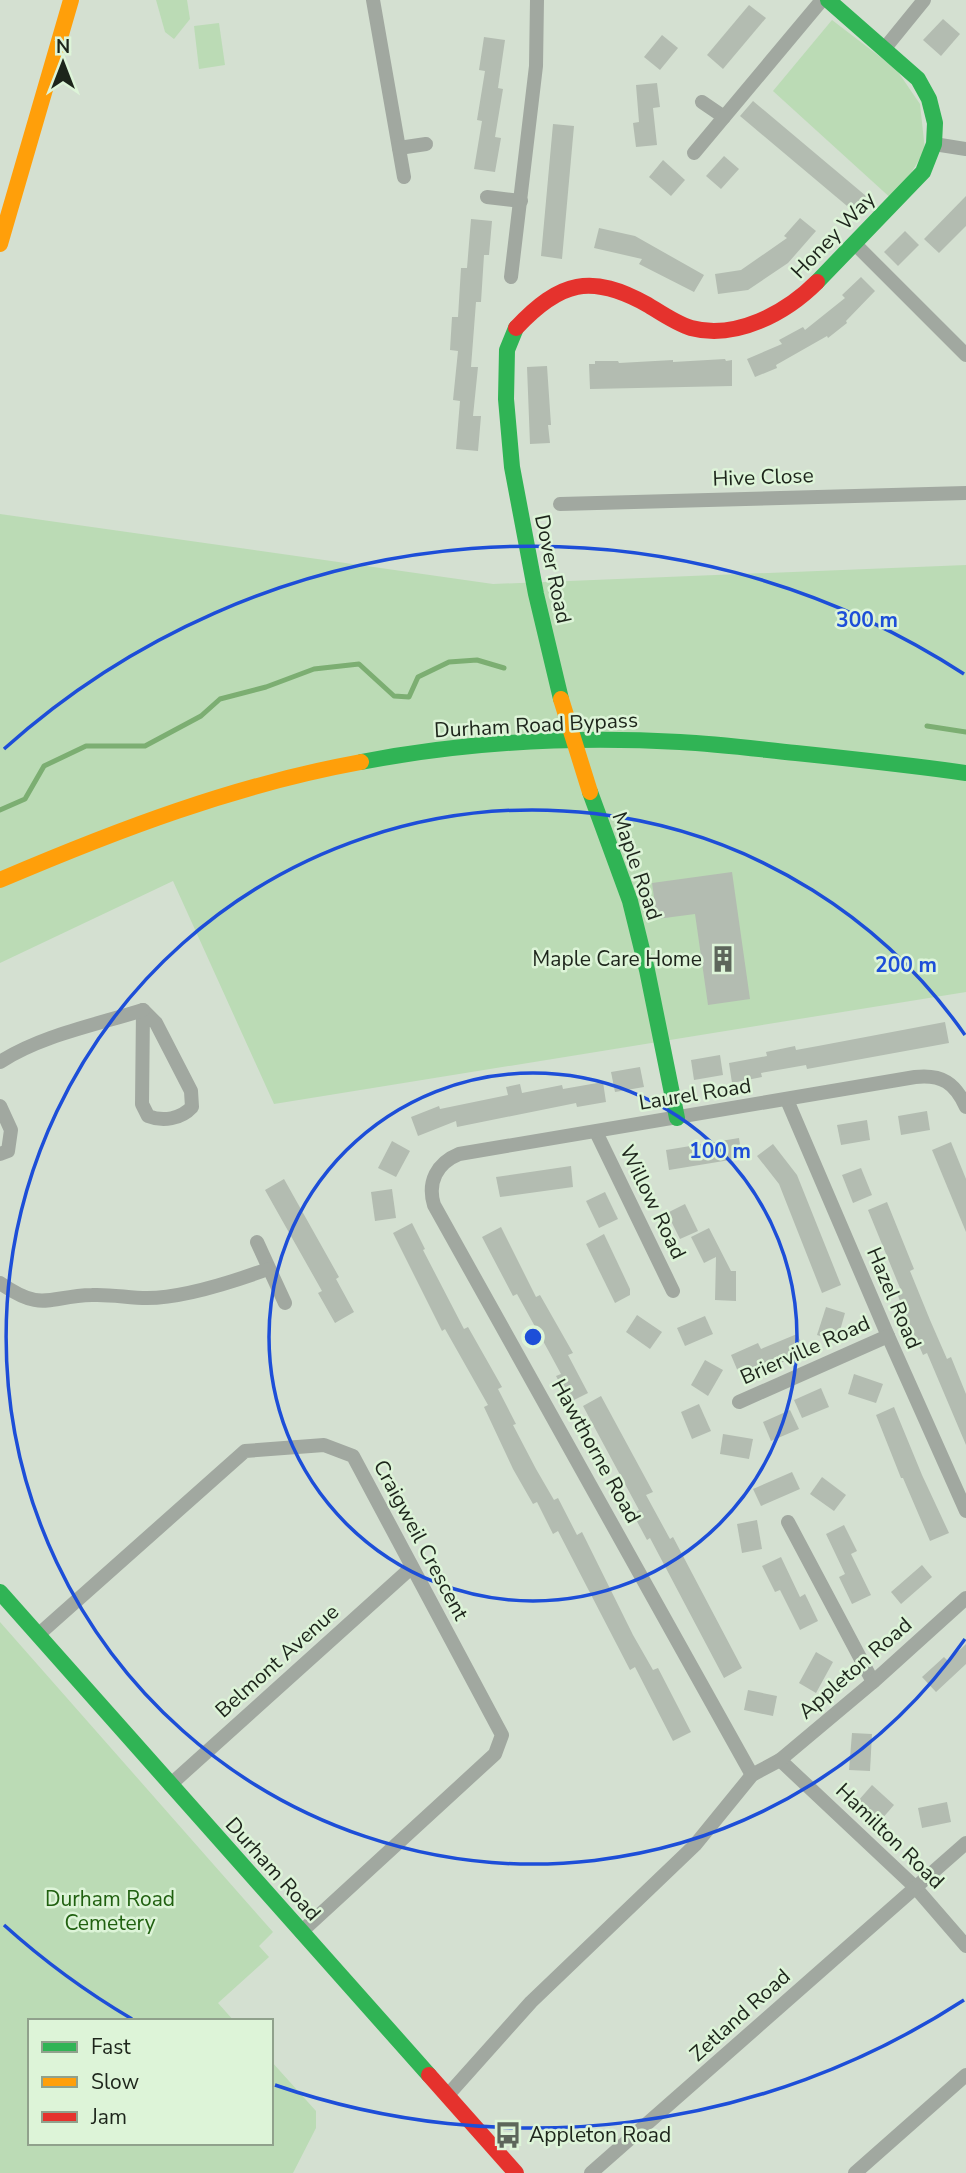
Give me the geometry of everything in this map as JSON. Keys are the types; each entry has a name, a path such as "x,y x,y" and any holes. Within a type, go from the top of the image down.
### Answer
{"street":[{"path":"0,244 71,0"},
{"path":"373,0 404,177"},
{"path":"511,277 536,66 537,0"},
{"path":"694,152 822,0"},
{"name":"Honey Way","path":"507,350 516,328 539,304 561,290 598,285 625,292 689,328 716,332 739,329 802,297 923,172 934,144 935,122 929,99 918,79 828,0"},
{"path":"885,48 924,0"},
{"path":"702,102 723,117"},
{"path":"399,148 426,144"},
{"path":"934,144 966,149"},
{"path":"487,197 521,201"},
{"path":"855,244 966,355"},
{"name":"Dover Road","path":"507,350 506,399 512,467 533,581 561,699 590,792"},
{"name":"Hive Close","path":"560,504 966,493"},
{"name":"Durham Road Bypass","path":"0,880 130,827 223,795 352,764 453,748 544,741 663,741 966,773"},
{"name":"Maple Road","path":"590,792 630,901 677,1118"},
{"path":"143,1010 156,1023 191,1091 192,1107 185,1114 159,1120 148,1116 142,1104 143,1010"},
{"path":"0,1062 13,1053 143,1010"},
{"name":"Laurel Road","path":"459,1154 915,1077 939,1077 951,1084 966,1107"},
{"name":"Hazel Road","path":"787,1100 966,1511"},
{"path":"0,1106 11,1130 8,1151 0,1154"},
{"name":"Willow Road","path":"596,1132 673,1290"},
{"name":"Hawthorne Road","path":"459,1154 439,1167 433,1177 431,1187 434,1205 752,1775"},
{"path":"257,1242 285,1303"},
{"path":"0,1283 16,1294 41,1302 90,1295 148,1298 233,1282 268,1269"},
{"name":"Brierville Road","path":"739,1402 888,1336"},
{"name":"Craigweil Crescent","path":"37,1635 245,1451 324,1446 353,1456 502,1735 495,1754 301,1932"},
{"path":"788,1522 873,1682"},
{"name":"Belmont Avenue","path":"170,1785 411,1568"},
{"name":"Durham Road","path":"0,1592 516,2173"},
{"name":"Appleton Road","path":"447,2096 531,2002 695,1844 752,1775 780,1760 873,1682 966,1598"},
{"name":"Hamilton Road","path":"780,1760 915,1887 966,1946"},
{"name":"Zetland Road","path":"591,2173 966,1843"},
{"path":"855,2173 966,2075"}],"green space":[{"path":"156,0 187,0 190,19 174,39 165,32"},
{"path":"832,20 896,69 920,104 925,150 894,201 773,91"},
{"path":"219,23 225,65 199,69 194,26"},
{"path":"0,514 493,584 966,565 966,992 274,1104 173,881 0,963"},
{"name":"Durham Road Cemetery","path":"0,1622 273,1932 259,1946 269,1957 218,2003 232,2019 28,2019 28,2145 273,2145 273,2063 316,2111 316,2128 293,2173 0,2173"}],"building":[{"path":"749,5 766,18 723,69 707,55"},
{"path":"943,19 960,34 941,56 923,40"},
{"path":"662,35 678,48 660,70 644,57"},
{"path":"484,37 505,40 498,88 503,89 495,137 501,138 495,172 474,169 482,121 477,120 485,71 479,70"},
{"path":"657,83 660,107 653,108 657,145 636,147 633,123 639,122 636,85"},
{"path":"753,101 866,196 853,211 740,116"},
{"path":"553,124 574,126 562,259 541,256"},
{"path":"724,156 739,169 721,189 706,176"},
{"path":"663,160 685,180 671,196 649,177"},
{"path":"966,196 966,226 939,253 924,239"},
{"path":"800,218 816,231 788,263 748,290 718,294 715,274 741,270 787,238 784,236"},
{"path":"471,219 492,221 489,255 484,255 481,302 476,302 471,367 478,367 473,416 481,416 478,451 456,449 460,401 453,400 458,351 450,350 452,317 458,317 461,268 467,268"},
{"path":"599,228 635,236 704,275 694,292 639,264 642,259 594,248"},
{"path":"905,231 919,245 898,266 884,252"},
{"path":"861,277 875,291 847,323 828,338 827,336 776,365 777,368 755,377 747,359 782,344 779,340 803,327 805,330 845,298 842,295"},
{"path":"732,360 732,386 590,389 589,364 595,364 595,361 619,363"},
{"path":"547,366 550,443 530,444 527,367"},
{"name":"Maple Care Home","path":"732,872 750,999 708,1005 695,914 657,919 652,883"},
{"path":"945,1022 949,1043 807,1069 806,1065 761,1073 762,1077 732,1083 729,1063 767,1056 766,1052 795,1046 796,1050"},
{"path":"720,1055 723,1075 694,1080 691,1060"},
{"path":"640,1067 644,1087 615,1092 611,1072"},
{"path":"603,1082 606,1102 577,1107 576,1103 457,1127 456,1121 418,1136 411,1117 439,1106 440,1109 508,1095 506,1087 520,1084 522,1093 562,1085 563,1089"},
{"path":"927,1111 930,1130 901,1135 898,1116"},
{"path":"867,1120 870,1140 841,1145 837,1125"},
{"path":"739,1138 742,1158 669,1170 666,1150"},
{"path":"392,1141 410,1151 396,1177 378,1168"},
{"path":"951,1142 966,1179 966,1232 932,1150"},
{"path":"773,1144 797,1175 841,1285 822,1293 779,1184 757,1156"},
{"path":"571,1166 573,1187 500,1197 496,1177"},
{"path":"861,1168 872,1195 853,1203 842,1175"},
{"path":"284,1179 339,1277 336,1279 354,1312 335,1323 318,1293 322,1291 265,1190"},
{"path":"392,1189 396,1218 375,1221 371,1192"},
{"path":"605,1192 618,1219 599,1228 586,1201"},
{"path":"887,1202 914,1269 910,1271 930,1320 947,1359 951,1357 966,1394 966,1445 927,1353 923,1355 901,1304 896,1290 900,1288 868,1210"},
{"path":"685,1204 698,1231 680,1239 667,1213"},
{"path":"412,1223 464,1329 468,1327 502,1387 498,1389 536,1469 554,1500 558,1498 577,1535 582,1532 633,1635 653,1670 658,1668 691,1732 673,1741 635,1667 630,1670 558,1531 553,1534 537,1502 533,1504 513,1469 484,1407 488,1405 445,1329 442,1331 393,1233"},
{"path":"501,1227 536,1297 540,1295 573,1353 568,1355 588,1393 570,1402 556,1376 561,1374 517,1294 513,1296 482,1237"},
{"path":"709,1228 731,1271 736,1271 736,1301 715,1300 716,1257 704,1263 691,1237"},
{"path":"604,1234 630,1289 630,1295 615,1303 586,1244"},
{"path":"826,1307 845,1313 837,1341 817,1335"},
{"path":"637,1315 662,1332 650,1349 626,1332"},
{"path":"705,1316 713,1334 685,1346 677,1328"},
{"path":"797,1334 806,1353 778,1364 776,1358 739,1374 731,1355 758,1343 761,1349"},
{"path":"705,1360 723,1370 708,1396 691,1385"},
{"path":"854,1374 883,1384 876,1403 848,1394"},
{"path":"821,1388 829,1407 802,1418 794,1400"},
{"path":"601,1396 653,1492 646,1495 670,1539 673,1537 742,1668 724,1678 650,1538 647,1540 633,1514 639,1510 583,1406"},
{"path":"699,1404 711,1431 692,1439 681,1412"},
{"path":"894,1407 949,1533 930,1541 876,1415"},
{"path":"790,1410 799,1429 771,1441 763,1422"},
{"path":"723,1434 753,1439 749,1459 720,1454"},
{"path":"792,1472 800,1489 761,1506 753,1489"},
{"path":"822,1477 846,1495 834,1511 810,1494"},
{"path":"757,1520 762,1549 742,1553 737,1524"},
{"path":"844,1525 857,1551 851,1554 871,1595 852,1604 839,1577 845,1574 826,1534"},
{"path":"781,1557 800,1597 805,1594 818,1621 800,1630 780,1590 775,1592 762,1566"},
{"path":"922,1565 932,1577 901,1604 891,1592"},
{"path":"966,1644 966,1664 936,1692 922,1677 944,1657 948,1661"},
{"path":"816,1652 833,1662 816,1693 799,1683"},
{"path":"748,1690 777,1696 773,1716 744,1710"},
{"path":"852,1733 872,1734 870,1771 849,1770"},
{"path":"872,1785 894,1805 881,1820 858,1801"},
{"path":"947,1802 951,1822 922,1828 918,1808"}],"waterway":[{"path":"0,810 25,799 44,766 86,746 145,746 201,716 220,699 266,687 314,669 359,664 394,696 409,697 418,677 449,662 477,660 504,668"},
{"path":"927,726 966,732"}],"traffic: fast":[{"path":"817,282 923,172 934,144 935,123 929,99 918,79 828,0"},
{"path":"516,328 507,350 506,399 512,467 536,594 561,699"},
{"path":"361,762 479,745 559,740 640,740 738,747 966,773"},
{"path":"590,792 630,901 677,1118"},
{"path":"0,1592 429,2075"}],"traffic: slow":[{"path":"0,244 71,0"},
{"path":"561,699 590,792"},
{"path":"0,880 132,827 222,796 361,762"}],"traffic: jam":[{"path":"516,328 547,300 577,287 593,286 610,288 628,295 691,328 725,330 742,327 775,313 791,304 817,282"},
{"path":"429,2075 516,2173"}],"place":[{"name":"Maple Care Home","path":"723,959"},
{"name":"Appleton Road","path":"508,2135"}]}
